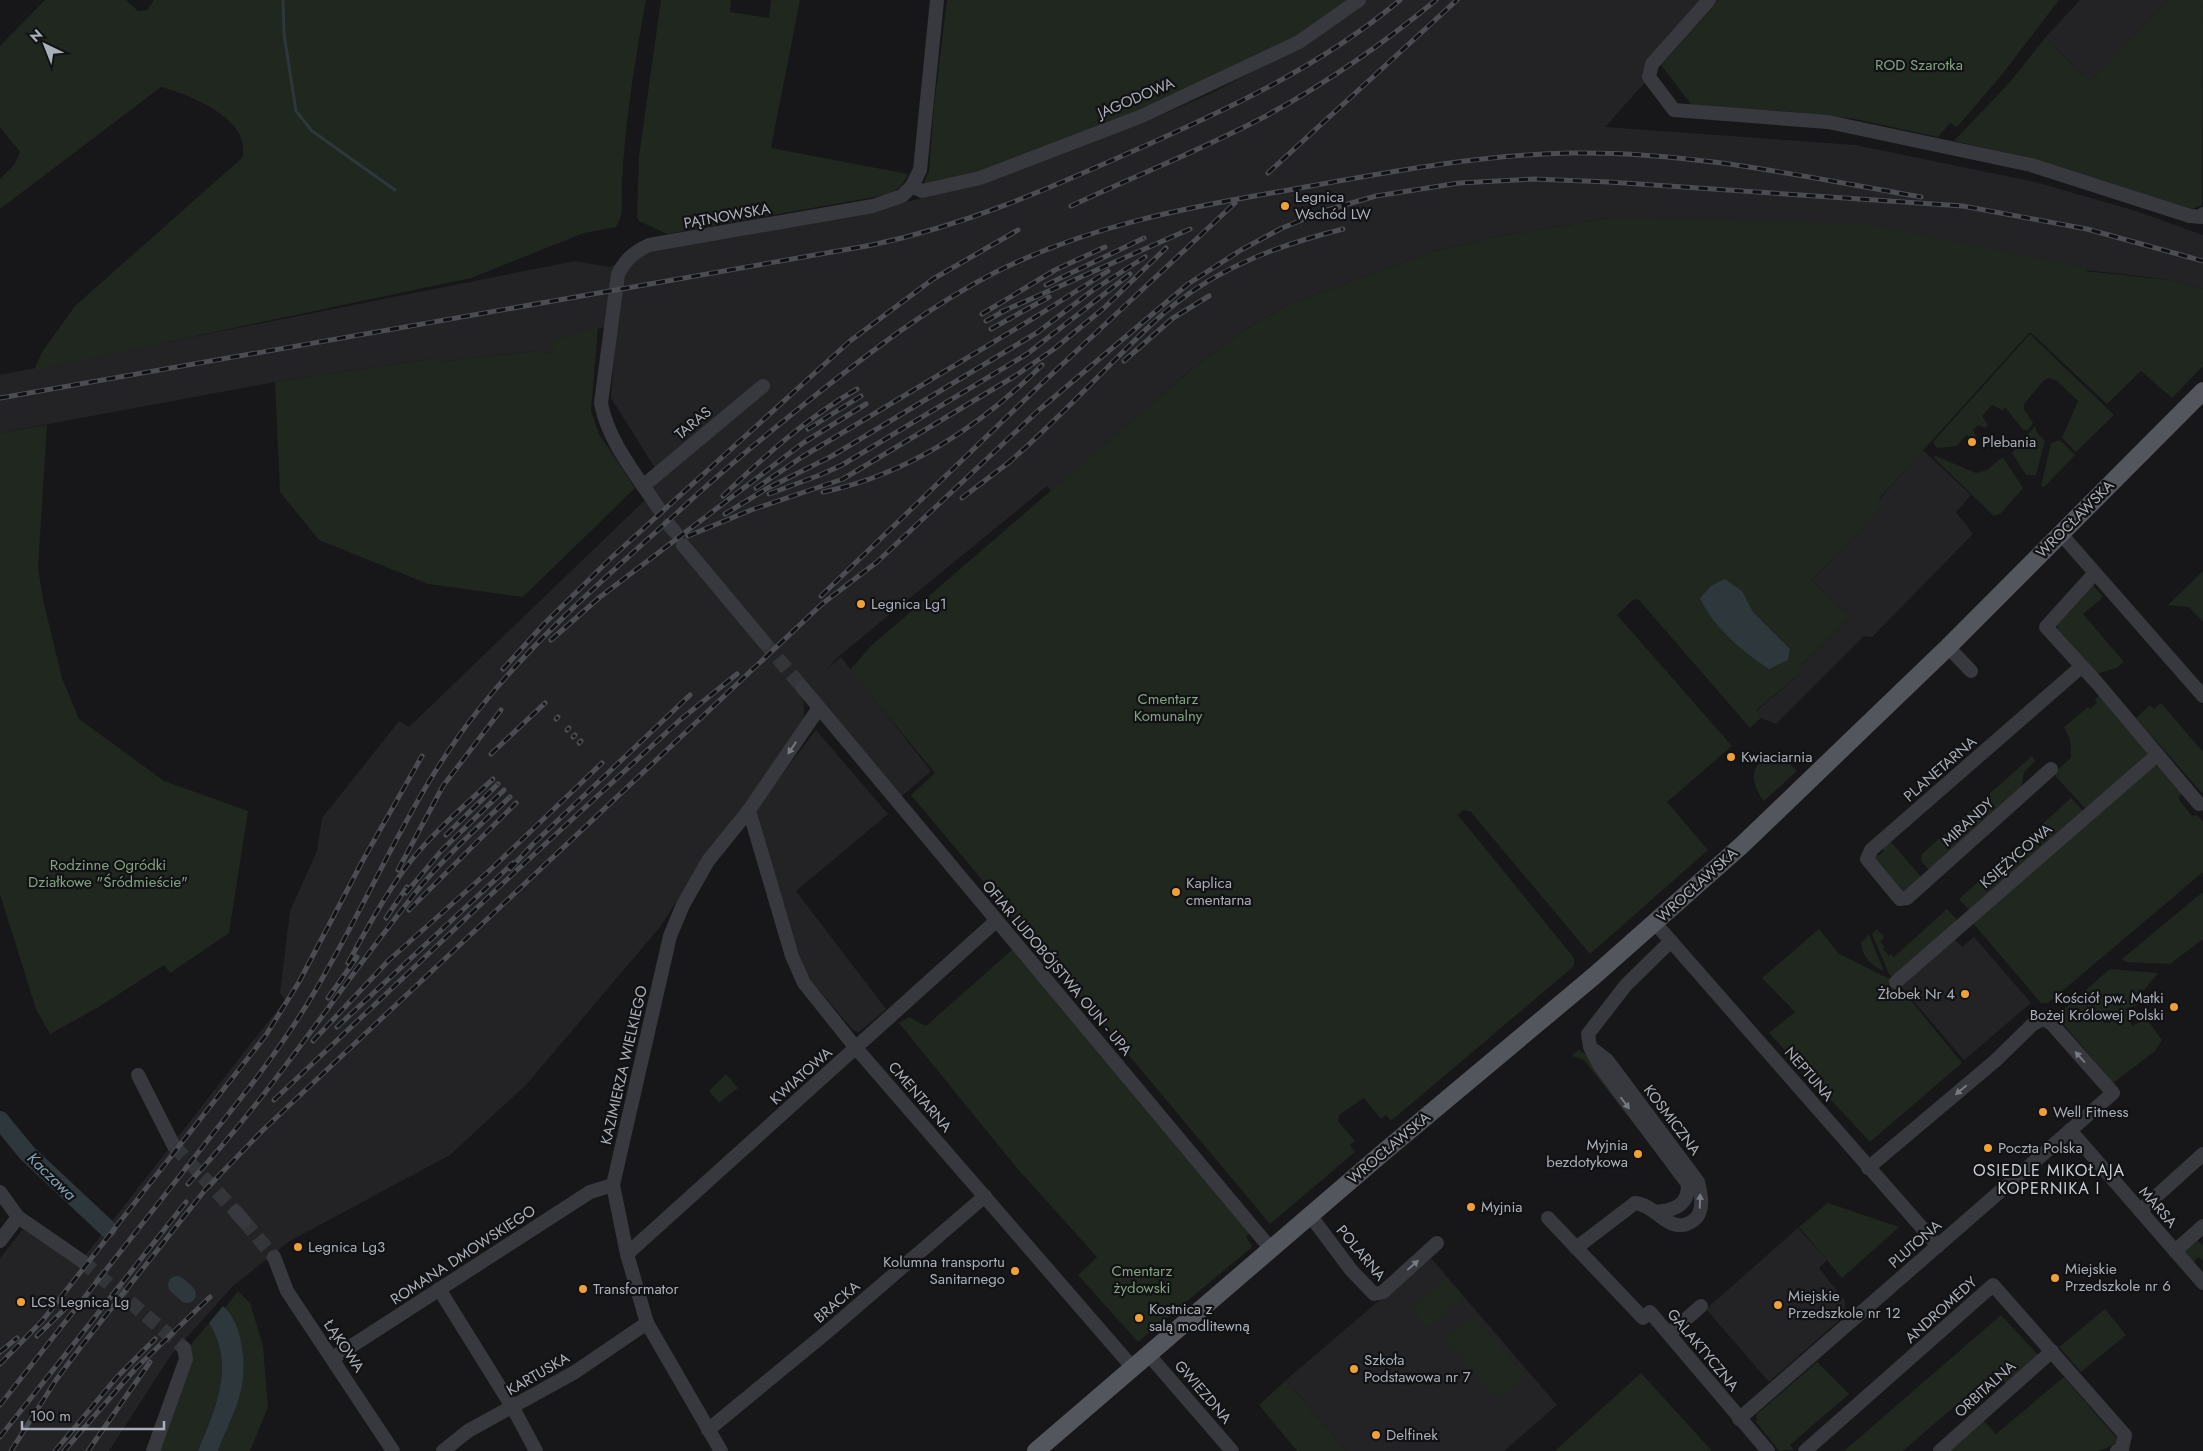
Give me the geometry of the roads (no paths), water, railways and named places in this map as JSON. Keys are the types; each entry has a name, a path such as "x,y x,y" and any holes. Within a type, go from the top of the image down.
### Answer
{"main road":[{"name":"WROCŁAWSKA","path":"1036,1451 1310,1215 1655,923 1742,845 1948,647 2203,391"}],"street":[{"path":"912,186 920,170 937,0"},
{"name":"JAGODOWA","path":"912,186 922,191 980,178 1142,116 1299,42 1359,0"},
{"path":"1709,0 1652,64 1649,77 1674,110 1828,122 2031,165 2190,216 2201,217 2203,214"},
{"name":"PĄTNOWSKA","path":"659,509 611,434 604,418 601,403 618,274 624,262 634,252 650,245 873,206 902,196 912,186"},
{"name":"TARAS","path":"644,486 763,386"},
{"path":"2061,534 2094,574 2203,696"},
{"path":"682,545 764,642"},
{"path":"2094,574 2046,627 2082,666 2199,804"},
{"path":"1948,647 1971,671"},
{"name":"PLANETARNA","path":"1907,898 1900,899 1874,869 1867,859 1867,855 2082,666"},
{"path":"802,687 819,708"},
{"name":"KAZIMIERZA WIELKIEGO","path":"721,1451 647,1323 627,1254 613,1185 670,936 683,905 708,861 749,810 819,708"},
{"name":"OFIAR LUDOBÓJSTWA OUN - UPA","path":"819,708 1271,1249"},
{"name":"KSIĘŻYCOWA","path":"1896,982 2157,755"},
{"name":"MIRANDY","path":"1907,898 2051,769"},
{"name":"CMENTARNA","path":"749,810 798,973 856,1048 1133,1368"},
{"name":"KWIATOWA","path":"627,1254 996,921"},
{"name":"NEPTUNA","path":"1655,923 1938,1246"},
{"path":"1655,1212 1672,1211 1682,1203 1688,1194 1688,1184 1624,1101 1600,1066 1590,1047 1588,1034 1596,1021 1626,986 1671,941"},
{"name":"PLUTONA","path":"1739,1419 2113,1093 2052,1024 2043,1019 2033,1024 1995,1061 1868,1168"},
{"name":"KOSMICZNA","path":"1576,1248 1636,1203 1645,1204 1674,1226 1682,1227 1697,1217 1701,1196 1698,1182 1607,1060 1590,1047"},
{"path":"138,1075 174,1146"},
{"name":"MARSA","path":"2070,1130 2203,1283"},
{"path":"2140,1212 2203,1154"},
{"name":"ROMANA DMOWSKIEGO","path":"333,1358 590,1192 613,1185"},
{"path":"0,1192 18,1217 82,1261"},
{"name":"BRACKA","path":"708,1430 827,1332 984,1196"},
{"name":"POLARNA","path":"1310,1215 1351,1270 1372,1293 1378,1294 1437,1244"},
{"path":"0,1241 18,1217"},
{"name":"GALAKTYCZNA","path":"1548,1218 1643,1318 1650,1312 1768,1451"},
{"path":"2175,1250 2203,1226"},
{"name":"ŁĄKOWA","path":"274,1257 287,1291 393,1451"},
{"name":"ANDROMEDY","path":"1805,1451 1993,1285 2125,1435 2122,1449 2117,1451"},
{"path":"439,1290 513,1408 536,1451"},
{"path":"1668,1334 1701,1306"},
{"name":"KARTUSKA","path":"443,1451 468,1431 513,1408 575,1372 647,1323"},
{"path":"153,1451 186,1359 184,1348"},
{"name":"ORBITALNA","path":"1940,1451 2052,1351"},
{"name":"GWIEZDNA","path":"1148,1354 1232,1451"}],"waterway":[{"path":"283,0 284,34 296,111 312,131 395,190"},
{"name":"Kaczawa","path":"0,1120 27,1153 108,1229"},
{"name":"Kaczawa","path":"177,1285 187,1294"}],"tunnel":[{"path":"764,642 802,687"},
{"path":"174,1146 236,1212"},
{"path":"244,1221 274,1257"},
{"path":"82,1261 184,1348"}],"railway":[{"path":"0,398 872,245 940,228 1004,206 1067,180 1237,103 1338,46 1400,0"},
{"path":"1071,206 1216,141 1264,117 1353,63 1436,0"},
{"path":"1268,173 1457,0"},
{"path":"0,1405 248,1089 280,1045 319,984 436,770 457,738 502,681 575,606 696,495 767,434 905,327 971,285 1028,257 1063,243 1099,231 1172,212 1355,178 1499,157 1571,153 1660,156 1748,167 1921,197"},
{"path":"11,1451 56,1380 80,1348 205,1190 263,1130 822,604 877,562 1040,409 1188,284 1241,250 1282,228 1327,210 1376,196 1459,183 1534,179 1609,182 1963,206 2087,229 2203,261"},
{"path":"821,596 1038,387 1235,203"},
{"path":"1001,312 1190,229"},
{"path":"1008,463 1053,422 1149,326 1194,290 1234,267 1276,249 1343,229"},
{"path":"503,669 544,624 611,558 850,341 933,279 1018,230"},
{"path":"1046,285 1144,238"},
{"path":"982,314 1055,270 1105,247"},
{"path":"688,536 751,510 843,479 1015,376 1054,349 1104,308 1166,248"},
{"path":"725,514 766,489 832,456 1038,332 1093,290 1145,257"},
{"path":"756,488 802,457 1037,316 1108,271"},
{"path":"769,494 842,465 1027,354 1130,274"},
{"path":"1124,361 1173,318 1209,296"},
{"path":"991,329 1049,297"},
{"path":"986,321 1006,310"},
{"path":"823,492 854,484 884,473 942,445 994,408 1042,365"},
{"path":"723,496 803,425 857,389"},
{"path":"808,429 861,396"},
{"path":"551,640 600,597 803,443 866,404"},
{"path":"962,498 1012,460"},
{"path":"274,1100 516,871 680,720 737,674"},
{"path":"510,869 533,844 690,695"},
{"path":"491,754 545,703"},
{"path":"398,870 443,786 501,710"},
{"path":"0,1364 43,1320 266,1035 299,982 363,860 422,756"},
{"path":"313,1041 389,960 489,871 602,763"},
{"path":"348,963 368,926 406,867 437,832 493,779"},
{"path":"446,835 498,784"},
{"path":"406,893 441,851 504,790"},
{"path":"188,1184 247,1115 423,883 459,845 510,797"},
{"path":"409,910 516,803"},
{"path":"337,1027 513,863"},
{"path":"386,918 407,887"},
{"path":"328,998 357,957"},
{"path":"0,1437 186,1202"},
{"path":"64,1451 136,1368 210,1297"},
{"path":"37,1336 73,1301"},
{"path":"0,1352 17,1338"},
{"path":"55,1451 117,1377 155,1339"},
{"path":"88,1451 150,1362"}],"place":[{"name":"Legnica Wschód LW","path":"1285,206"},
{"name":"Plebania","path":"1972,442"},
{"name":"Legnica Lg1","path":"861,604"},
{"name":"Kwiaciarnia","path":"1731,757"},
{"name":"Kaplica cmentarna","path":"1176,892"},
{"name":"Żłobek Nr 4","path":"1965,994"},
{"name":"Kościół pw. Matki Bożej Królowej Polski","path":"2174,1007"},
{"name":"Well Fitness","path":"2043,1112"},
{"name":"Poczta Polska","path":"1988,1148"},
{"name":"Myjnia bezdotykowa","path":"1638,1154"},
{"name":"Myjnia","path":"1471,1207"},
{"name":"Legnica Lg3","path":"298,1247"},
{"name":"Kolumna transportu Sanitarnego","path":"1015,1271"},
{"name":"Miejskie Przedszkole nr 6","path":"2055,1278"},
{"name":"Transformator","path":"583,1289"},
{"name":"LCS Legnica Lg","path":"21,1302"},
{"name":"Miejskie Przedszkole nr 12","path":"1778,1305"},
{"name":"Kostnica z salą modlitewną","path":"1139,1318"},
{"name":"Szkoła Podstawowa nr 7","path":"1354,1369"},
{"name":"Delfinek","path":"1376,1435"}],"district":[{"name":"OSIEDLE MIKOŁAJA KOPERNIKA I","path":"2049,1179"}],"park label":[{"name":"ROD Szarotka","path":"1919,65"},
{"name":"Cmentarz Komunalny","path":"1168,708"},
{"name":"Rodzinne Ogródki Działkowe \"Śródmieście\"","path":"108,874"},
{"name":"Cmentarz żydowski","path":"1142,1280"}]}
